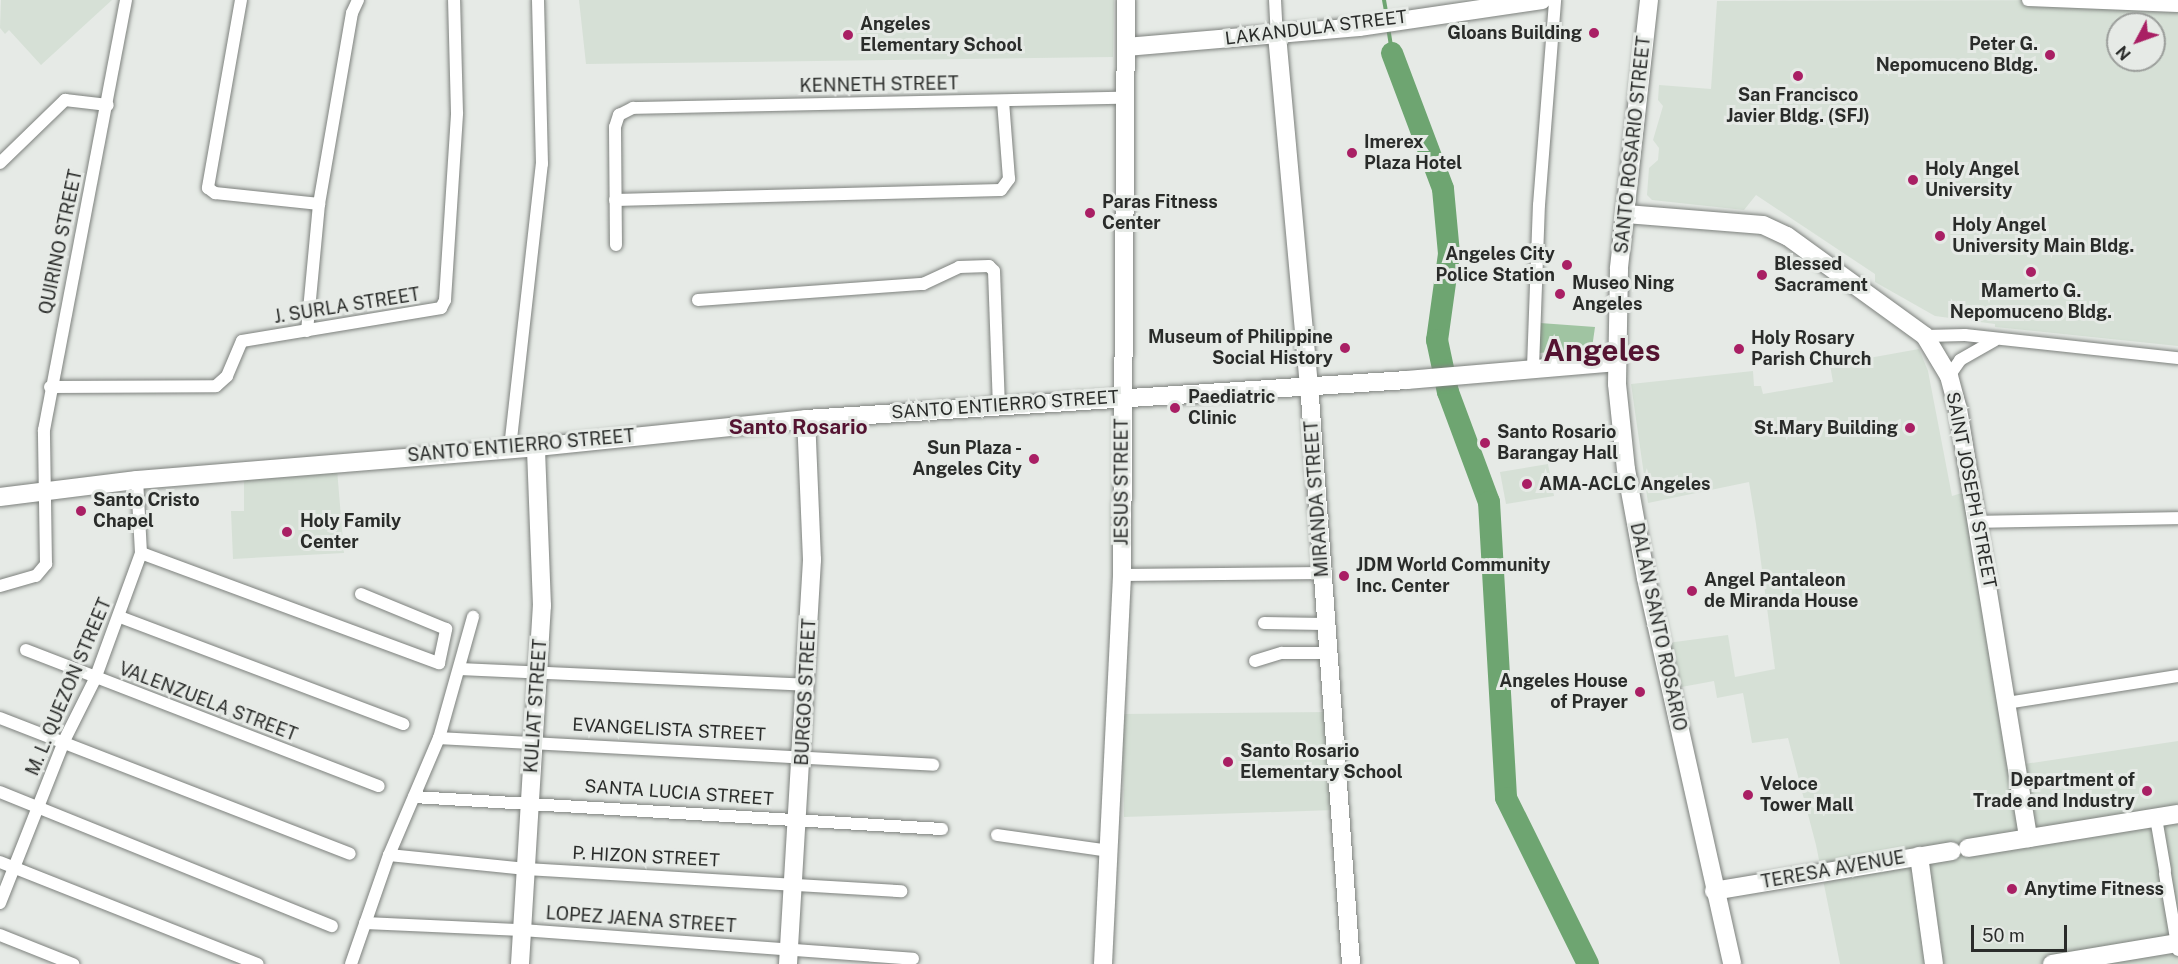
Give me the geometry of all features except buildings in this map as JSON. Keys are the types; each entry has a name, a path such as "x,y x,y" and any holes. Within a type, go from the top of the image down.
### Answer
{"main road":[{"name":"JESUS STREET","path":"1103,964 1122,575 1126,0"},
{"name":"LAKANDULA STREET","path":"1126,47 1359,27 1542,0"},
{"name":"SANTO ROSARIO STREET","path":"1617,362 1619,269 1649,0"},
{"name":"MIRANDA STREET","path":"1277,35 1309,385 1323,573 1324,624 1351,964"},
{"name":"SAINT JOSEPH STREET","path":"1626,214 1763,225 1787,236 1925,336 1949,376 1977,522 2028,838"},
{"name":"SANTO ENTIERRO STREET","path":"0,497 137,480 536,447 806,419 999,408 1122,396 1407,380 1533,367 1617,362"},
{"name":"DALAN SANTO ROSARIO","path":"1617,362 1630,490 1714,891"},
{"name":"BURGOS STREET","path":"789,956 812,560 806,419"},
{"name":"KULIAT STREET","path":"520,964 538,676 542,543 536,447"},
{"name":"TERESA AVENUE","path":"1714,891 2178,814"},
{"path":"1919,856 1934,964"},
{"path":"1714,891 1732,964"},
{"path":"2052,964 2178,946"}],"street":[{"name":"QUIRINO STREET","path":"0,586 36,576 46,564 43,493 44,430 50,387 108,105 126,0"},
{"path":"241,0 208,181 215,193 320,204"},
{"path":"307,332 320,204 352,14 358,0"},
{"name":"J. SURLA STREET","path":"50,387 216,386 227,376 239,342 431,311 444,304 457,113 454,0"},
{"path":"510,448 542,164 538,0"},
{"path":"1275,0 1277,35"},
{"path":"1533,367 1538,228 1555,0"},
{"path":"2028,0 2156,3 2178,6"},
{"name":"KENNETH STREET","path":"615,200 616,121 619,115 633,108 1125,98"},
{"path":"0,163 64,100 108,105"},
{"path":"616,245 615,200 1001,190 1009,179 1003,100"},
{"path":"698,300 923,284 959,267 989,266 994,271 999,408"},
{"path":"1925,336 1965,335 2178,358"},
{"path":"1949,376 1964,357 1995,340"},
{"name":"M. L. QUEZON STREET","path":"0,903 64,741 95,679 120,617 141,552 137,480"},
{"path":"1977,522 2178,519"},
{"path":"141,552 439,663 446,629 361,594"},
{"path":"1122,575 1323,573"},
{"path":"120,617 403,724"},
{"path":"351,964 389,855 439,738 473,617"},
{"path":"1264,623 1324,624"},
{"name":"VALENZUELA STREET","path":"26,650 95,679 379,786"},
{"path":"1255,661 1282,653 1327,653"},
{"path":"460,669 538,676 806,685"},
{"path":"2007,702 2178,676"},
{"path":"0,718 350,854"},
{"name":"EVANGELISTA STREET","path":"439,738 802,755 933,765"},
{"path":"0,792 332,926"},
{"name":"SANTA LUCIA STREET","path":"414,797 530,802 942,829"},
{"path":"2156,818 2178,946"},
{"path":"997,835 1109,851"},
{"name":"P. HIZON STREET","path":"389,855 526,869 793,882 902,891"},
{"path":"0,862 257,964"},
{"name":"LOPEZ JAENA STREET","path":"365,922 522,930 789,956 913,958"},
{"path":"0,935 73,964"}],"shaded area":[{"path":"1,0 112,0 41,65 9,30 5,34 0,28"},
{"name":"Angeles Elementary School","path":"579,0 1114,0 1113,57 586,64"},
{"name":"Holy Angel University","path":"2149,0 2149,12 2106,12 2106,72 2166,72 2166,12 2178,12 2178,346 1995,327 1995,324 1935,316 1875,282 1875,274 1756,195 1744,210 1652,200 1647,195 1649,168 1658,160 1659,148 1653,140 1663,106 1658,100 1659,85 1711,89 1717,1"},
{"path":"1919,349 1928,371 1952,496 1968,491 2018,765 2178,741 2178,964 1840,964 1816,845 1788,738 1752,743 1743,693 1717,698 1714,681 1676,688 1667,643 1728,635 1735,677 1775,669 1756,524 1749,482 1648,503 1631,384 1753,371 1754,386 1761,386 1763,394 1833,382 1830,365"},
{"name":"AMA-ACLC Angeles","path":"1548,464 1554,496 1506,504 1500,472"},
{"name":"Holy Family Center","path":"337,469 344,553 233,559 231,511 244,511 244,479"},
{"name":"Santo Rosario Elementary School","path":"1331,712 1334,810 1124,817 1122,714"}],"green space":[{"path":"1540,323 1595,327 1592,348 1539,353"}],"waterway":[{"path":"1384,0 1387,17"},
{"path":"1388,27 1392,53"},
{"path":"1392,53 1443,189 1449,254 1437,340 1448,392 1489,502 1506,798 1588,964"}],"place":[{"name":"Gloans Building","path":"1594,33"},
{"name":"Angeles Elementary School","path":"848,35"},
{"name":"Peter G. Nepomuceno Bldg.","path":"2050,55"},
{"name":"San Francisco Javier Bldg. (SFJ)","path":"1798,76"},
{"name":"Imerex Plaza Hotel","path":"1352,153"},
{"name":"Holy Angel University","path":"1913,180"},
{"name":"Paras Fitness Center","path":"1090,213"},
{"name":"Holy Angel University Main Bldg.","path":"1940,236"},
{"name":"Angeles City Police Station","path":"1567,265"},
{"name":"Mamerto G. Nepomuceno Bldg.","path":"2031,272"},
{"name":"Blessed Sacrament","path":"1762,275"},
{"name":"Museo Ning Angeles","path":"1560,294"},
{"name":"Museum of Philippine Social History","path":"1345,348"},
{"name":"Holy Rosary Parish Church","path":"1739,349"},
{"name":"Paediatric Clinic","path":"1175,408"},
{"name":"St.Mary Building","path":"1910,428"},
{"name":"Santo Rosario Barangay Hall","path":"1485,443"},
{"name":"Sun Plaza - Angeles City","path":"1034,459"},
{"name":"AMA-ACLC Angeles","path":"1527,484"},
{"name":"Santo Cristo Chapel","path":"81,511"},
{"name":"Holy Family Center","path":"287,532"},
{"name":"JDM World Community Inc. Center","path":"1344,576"},
{"name":"Angel Pantaleon de Miranda House","path":"1692,591"},
{"name":"Angeles House of Prayer","path":"1640,692"},
{"name":"Santo Rosario Elementary School","path":"1228,762"},
{"name":"Department of Trade and Industry","path":"2147,791"},
{"name":"Veloce Tower Mall","path":"1748,795"},
{"name":"Anytime Fitness","path":"2012,889"}],"district":[{"name":"Angeles","path":"1602,350"},
{"name":"Santo Rosario","path":"798,427"}]}
